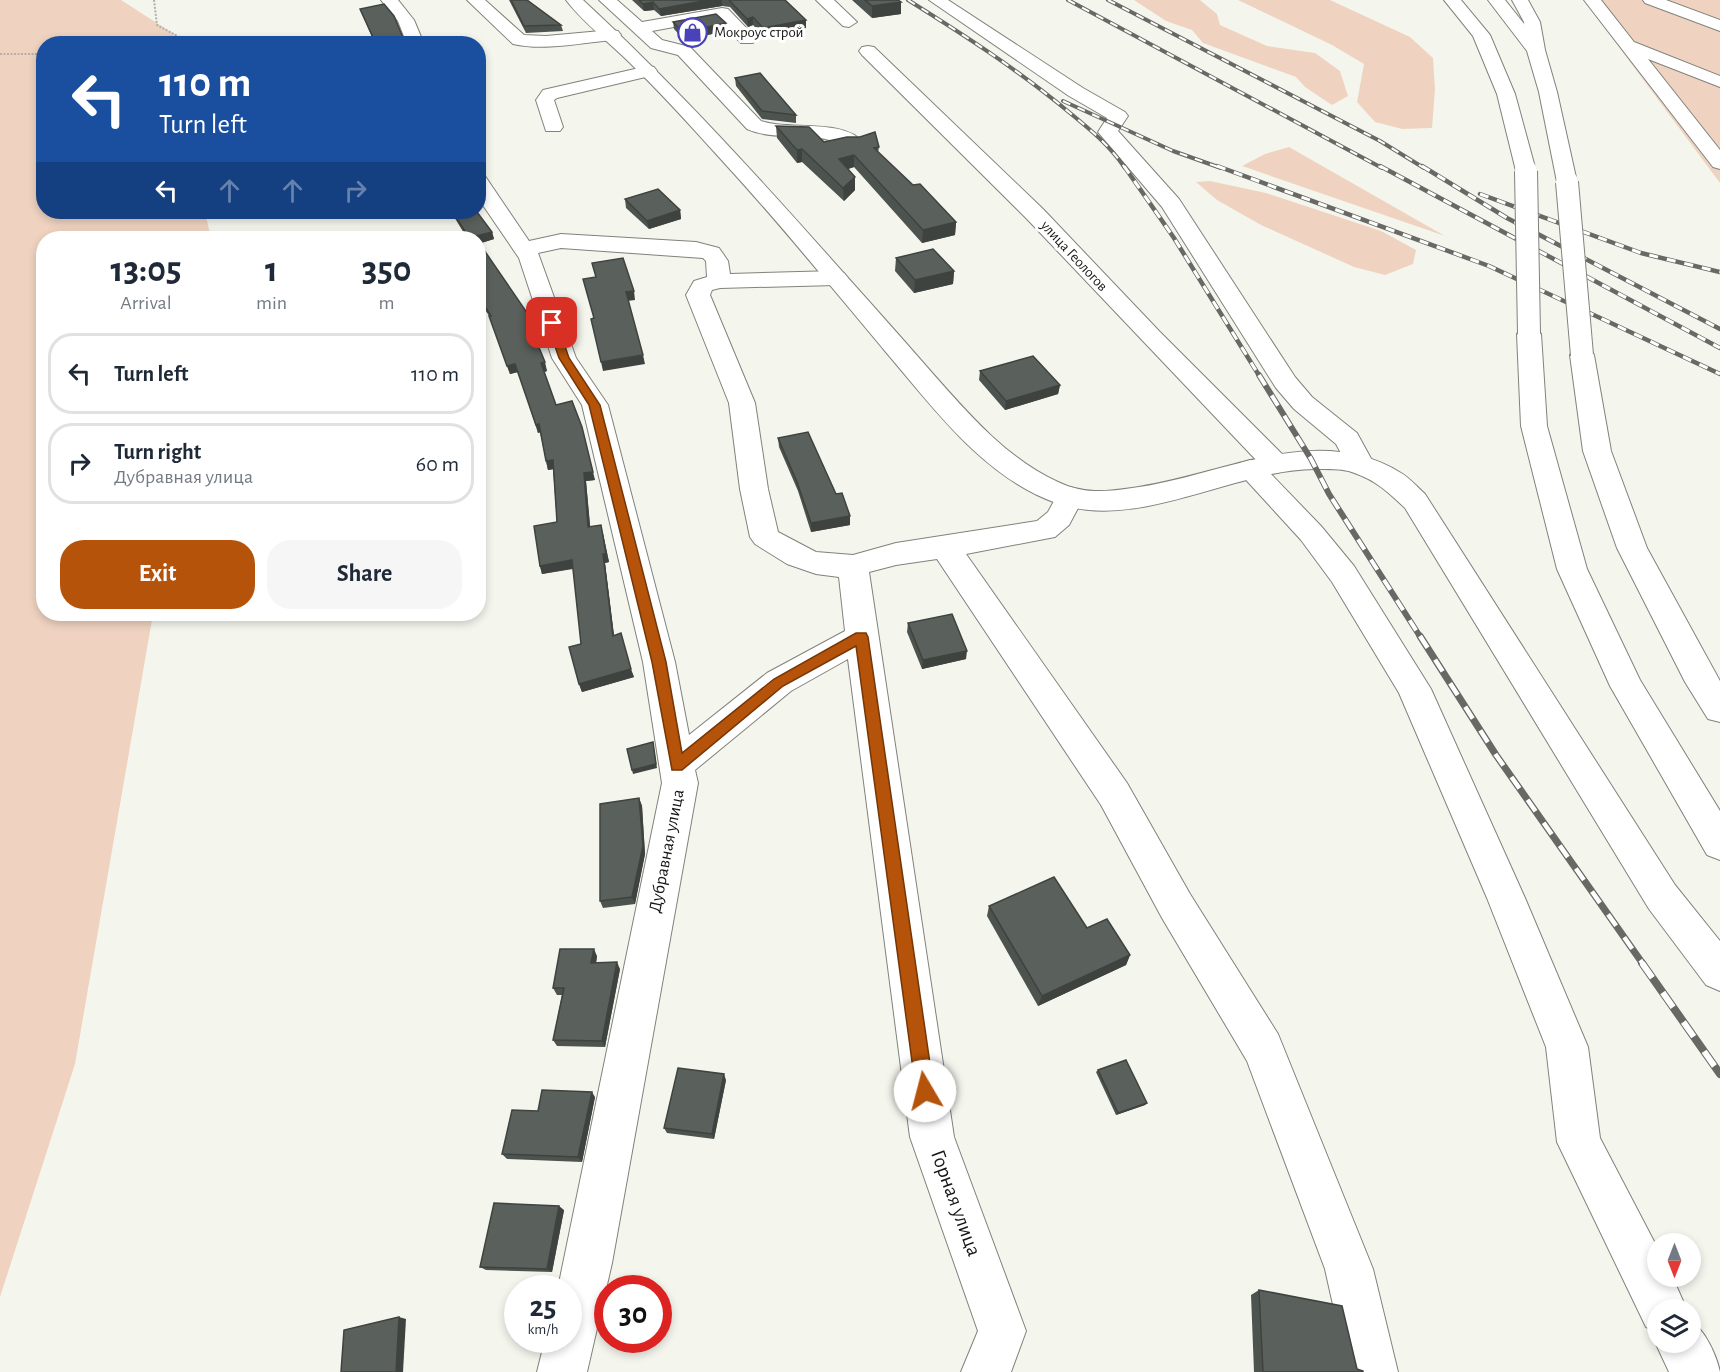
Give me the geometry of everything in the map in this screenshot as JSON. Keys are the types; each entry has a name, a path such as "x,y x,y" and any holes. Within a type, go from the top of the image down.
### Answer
{"main road":[{"path":"389,0 406,20 413,36"},
{"path":"475,0 519,40 546,41 612,35"},
{"path":"574,0 612,35 649,59 737,165 946,405 983,443 1025,478 1070,497 1114,501 1157,494 1264,466 1311,459 1360,464 1390,479 1415,501 1662,897 1720,972"},
{"path":"608,0 639,28 649,59"},
{"path":"639,28 735,0"},
{"path":"824,0 849,22"},
{"path":"937,0 1076,92 1118,116 1108,132 1171,204 1285,382 1303,403 1347,439 1360,464"},
{"path":"1452,0 1481,35 1506,94 1526,171 1529,334 1534,426 1572,569 1626,686 1720,844"},
{"path":"1496,0 1536,50"},
{"path":"1520,0 1532,22 1536,50 1548,92 1567,182 1582,355 1597,451 1632,548 1697,673 1720,709"},
{"path":"1592,0 1720,163"},
{"path":"1651,0 1720,26"},
{"path":"715,6 747,39"},
{"path":"1628,46 1720,82"},
{"path":"553,127 545,100 550,94 649,59 675,47 684,51 754,125 761,128 837,135 853,142"},
{"name":"улица Геологов","path":"868,51 1035,214 1151,337 1264,466 1343,574 1414,689 1506,898 1567,1047 1579,1142 1658,1299"},
{"path":"1720,168 1717,169 1720,175"},
{"name":"Дубравная улица","path":"486,194 498,216 530,258 564,358 595,405 659,662 680,783 588,1263 562,1372"},
{"path":"523,249 561,241 696,249 711,253 717,261 719,281"},
{"path":"836,278 719,281 702,286 698,294 742,403 754,489 765,537 802,561 824,566 854,566 896,554 1045,530 1059,518 1070,497"},
{"path":"945,547 1114,794 1176,906 1263,1048 1349,1269 1373,1372"},
{"name":"Горная улица","path":"854,566 861,637 932,1137 1002,1331 986,1372"},
{"path":"677,765 778,682 861,637"},
{"path":"1686,1353 1696,1372"}],"path":[{"path":"154,0 157,25 177,36"},
{"path":"0,54 36,54"}],"shaded area":[{"path":"0,0 121,0 177,36 36,36 36,219 207,219 209,231 36,231 36,621 152,621 75,1064 0,1297"},
{"path":"1134,0 1200,0 1217,14 1220,25 1267,46 1315,53 1340,71 1348,96 1332,105 1305,87 1296,77 1203,43 1192,30 1166,21"},
{"path":"1238,0 1330,0 1410,37 1433,58 1435,89 1432,128 1402,129 1375,122 1357,102 1364,64 1332,45"},
{"path":"1584,0 1720,0 1720,183"},
{"path":"1289,147 1445,236 1242,166 1265,154"},
{"path":"1210,181 1266,193 1381,231 1416,250 1413,264 1385,275 1354,267 1261,225 1217,200 1196,182"}],"building":[{"path":"511,0 527,0 561,25 524,26"},
{"path":"639,0 709,0 659,9 653,2 643,4"},
{"path":"729,0 785,0 806,20 763,28 753,17 747,19"},
{"path":"865,0 898,0 901,2 872,6"},
{"path":"384,4 394,16 402,36 372,36 360,9"},
{"path":"716,14 726,23 683,32 673,22"},
{"path":"760,73 796,115 762,111 735,78"},
{"path":"776,126 809,127 824,142 860,137 875,132 879,147 874,148 913,185 920,184 956,222 923,230 854,155 839,159 855,177 843,188 802,149 797,150"},
{"path":"658,189 680,210 647,221 625,199"},
{"path":"457,219 482,219 492,232 486,234 486,231 465,231"},
{"path":"933,249 954,271 915,280 896,258"},
{"path":"486,253 532,320 528,321 545,362 541,363 556,405 572,401 582,427 593,472 584,473 588,527 601,525 606,554 603,554 613,636 621,633 631,669 579,684 569,647 581,644 572,560 540,566 534,526 557,522 553,460 546,461 539,424 536,425 515,364 507,366 489,316 491,316 486,308"},
{"path":"623,258 634,291 626,292 643,355 601,362 591,319 594,318 583,279 596,277 592,263"},
{"path":"1033,356 1060,385 1006,401 980,371"},
{"path":"808,432 836,494 842,493 850,516 811,523 778,438"},
{"path":"952,614 967,651 923,660 908,623"},
{"path":"653,742 656,764 632,770 627,749"},
{"path":"639,798 643,846 632,897 600,901 600,804"},
{"path":"1054,877 1087,928 1107,919 1130,955 1042,996 989,906"},
{"path":"560,949 594,949 591,963 617,962 602,1041 553,1040 564,988 553,988"},
{"path":"1126,1060 1147,1103 1118,1113 1098,1070"},
{"path":"678,1068 724,1074 712,1134 664,1128"},
{"path":"542,1090 592,1092 578,1157 502,1154 512,1110 538,1111"},
{"path":"494,1203 559,1206 547,1269 480,1267"},
{"path":"1259,1290 1342,1306 1357,1369 1363,1372 1263,1372"},
{"path":"399,1317 396,1372 341,1372 344,1330"}],"railway":[{"path":"908,0 991,54 1051,98 1100,139 1125,168"},
{"path":"1068,0 1382,168"},
{"path":"1108,0 1380,141 1424,168"},
{"path":"1063,101 1173,151 1221,168"},
{"path":"1124,166 1174,238 1260,377"},
{"path":"1217,166 1489,266 1720,374"},
{"path":"1380,166 1720,348"},
{"path":"1422,166 1507,218 1720,329"},
{"path":"1480,194 1641,253 1720,272"},
{"path":"1259,375 1311,459 1329,494 1421,638"},
{"path":"1420,636 1496,755 1643,964"},
{"path":"1642,963 1720,1074"}],"place":[{"name":"Мокроус строй","path":"693,32"}],"route":[{"path":"552,323 564,358 595,405 659,662 677,765 778,682 861,637 925,1091"}]}
